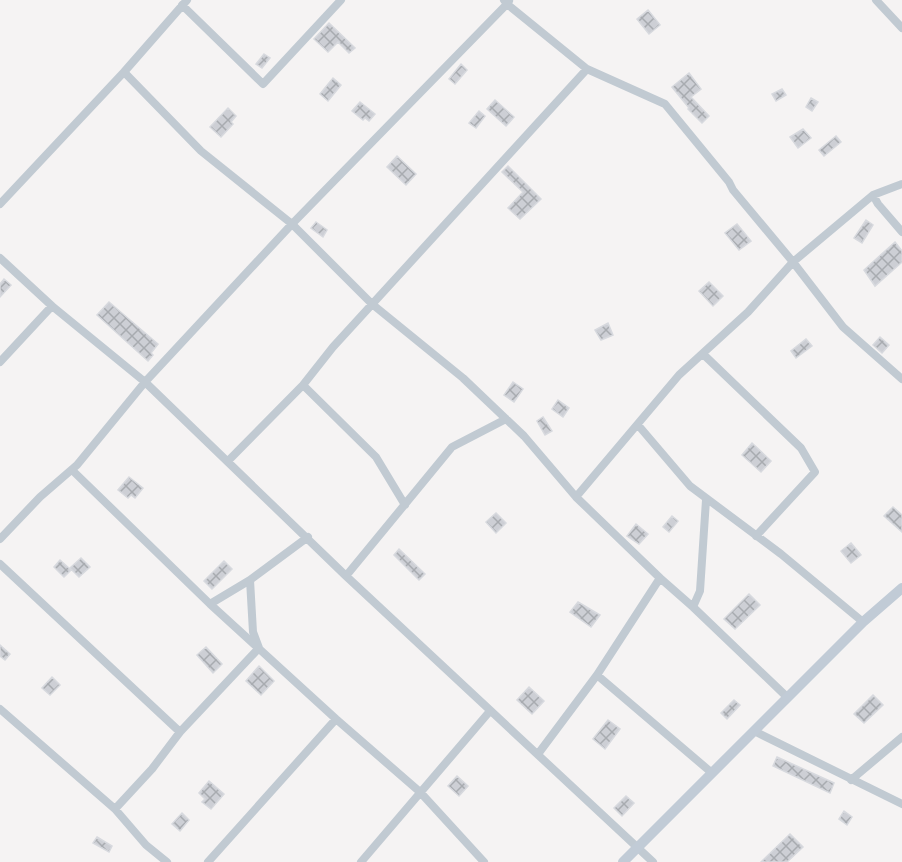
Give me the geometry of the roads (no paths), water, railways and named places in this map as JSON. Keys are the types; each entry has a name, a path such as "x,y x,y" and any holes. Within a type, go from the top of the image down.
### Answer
{"street":[{"path":"0,204 124,72 184,2 263,84 341,0"},
{"path":"876,0 902,28"},
{"path":"0,539 40,497 72,470 145,382 292,224 507,1 587,69 665,104 843,327 902,379"},
{"path":"228,461 303,385 333,347 587,69"},
{"path":"124,72 201,151 292,224 372,304 463,378 524,436 576,497 787,697"},
{"path":"576,497 679,375 748,312 793,262 873,195 902,184"},
{"path":"873,195 902,232"},
{"path":"0,258 51,306 145,382 346,576 653,862"},
{"path":"0,362 51,306"},
{"path":"704,354 801,448 815,472 756,536"},
{"path":"303,385 376,457 405,505"},
{"path":"346,576 452,447 506,419"},
{"path":"638,425 690,486 863,622"},
{"path":"72,470 210,604 420,792 484,862"},
{"path":"693,607 700,591 706,500"},
{"path":"210,604 280,560 308,537"},
{"path":"0,564 180,732"},
{"path":"538,754 597,675 660,578"},
{"path":"250,580 253,632 259,648"},
{"path":"623,862 863,622 902,588"},
{"path":"115,809 152,769 180,732 259,648"},
{"path":"597,675 712,773"},
{"path":"0,709 115,809 146,845 167,862"},
{"path":"361,862 490,711"},
{"path":"208,862 336,719"},
{"path":"754,731 902,804"},
{"path":"851,780 902,737"}]}
